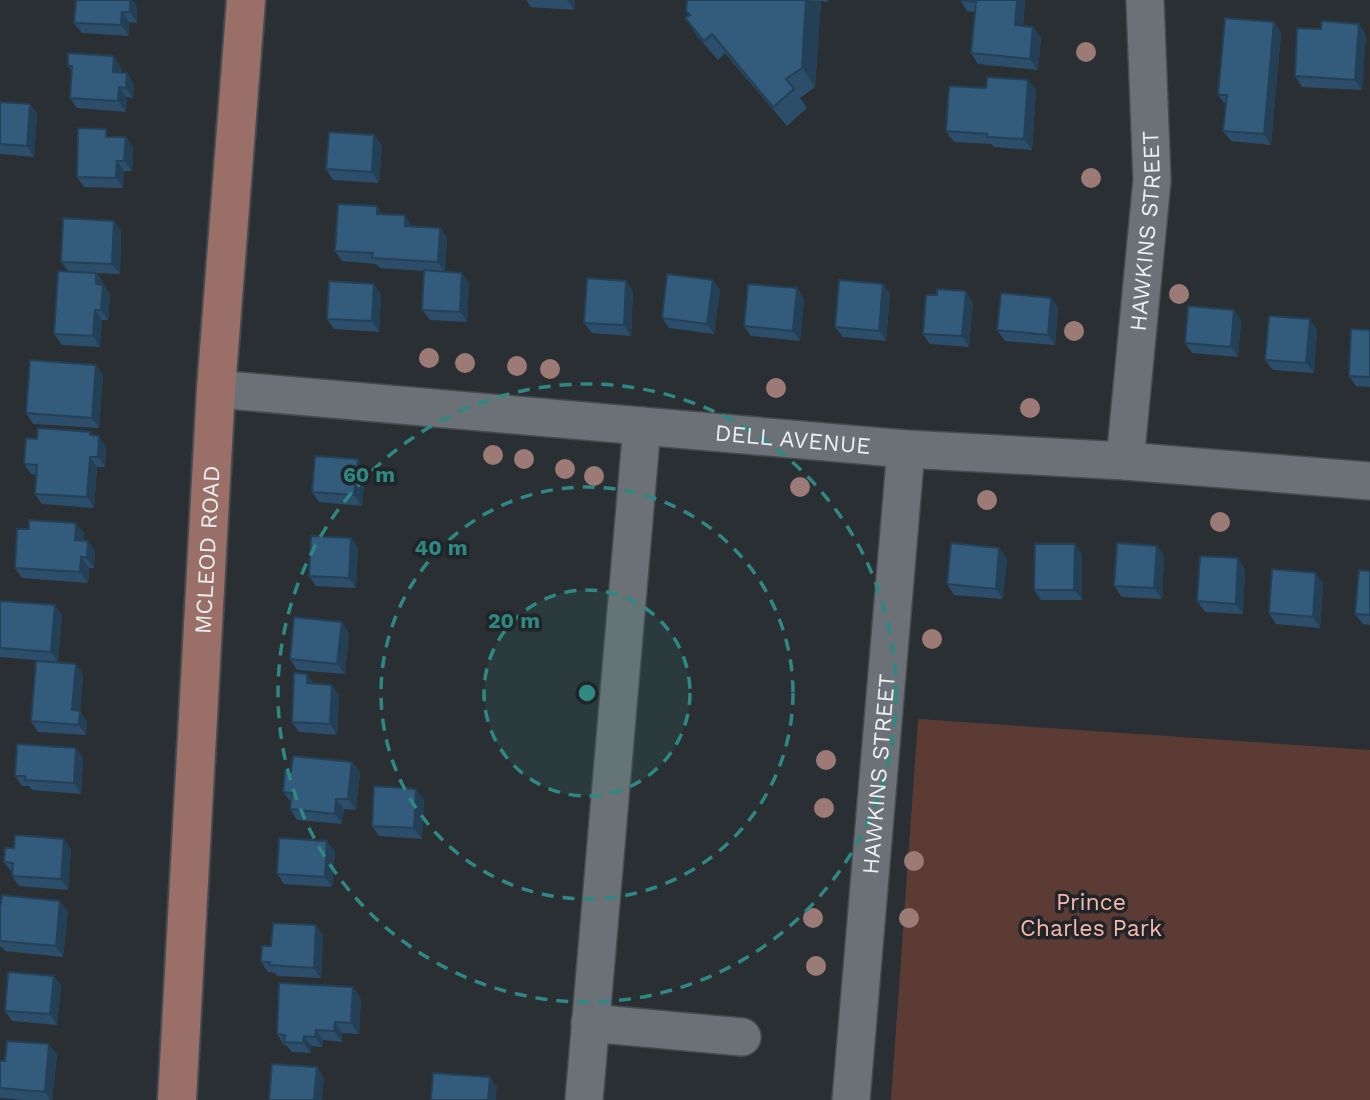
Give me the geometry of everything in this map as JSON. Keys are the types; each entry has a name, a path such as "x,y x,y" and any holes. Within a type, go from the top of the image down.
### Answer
{"main road":[{"name":"MCLEOD ROAD","path":"177,1100 216,389 246,0"}],"street":[{"name":"HAWKINS STREET","path":"1125,461 1152,180 1145,0"},
{"name":"DELL AVENUE","path":"216,389 906,449 1125,461 1370,481"},
{"path":"584,1100 642,426"},
{"name":"HAWKINS STREET","path":"851,1100 906,449"},
{"path":"590,1023 741,1037"}],"green space":[{"name":"Prince Charles Park","path":"918,719 1370,750 1370,1100 891,1100"}],"building":[{"path":"76,0 130,0 130,12 122,12 121,25 74,23"},
{"path":"687,0 806,0 802,68 786,79 794,89 773,107 712,34 704,41 685,18 690,15 686,11"},
{"path":"960,0 1017,0 1015,25 1033,27 1030,59 971,53 976,2"},
{"path":"1225,18 1274,22 1264,134 1223,131 1227,95 1218,95"},
{"path":"1322,21 1359,24 1355,80 1295,76 1297,28 1321,29"},
{"path":"68,53 114,56 113,72 127,73 126,88 119,87 118,101 70,98 72,66 68,66"},
{"path":"987,77 1028,80 1024,139 946,131 949,86 986,88"},
{"path":"0,102 30,104 27,146 0,144"},
{"path":"78,128 106,129 106,137 126,137 124,161 117,161 116,178 77,177"},
{"path":"329,132 374,135 372,172 326,169"},
{"path":"338,204 377,206 377,214 405,215 405,226 440,228 438,262 372,258 373,253 335,251"},
{"path":"63,218 114,221 112,264 61,262"},
{"path":"424,270 462,273 460,312 422,310"},
{"path":"58,271 96,273 96,284 103,285 101,310 95,310 93,336 54,334"},
{"path":"667,274 713,280 707,324 662,318"},
{"path":"587,278 626,281 624,325 584,323"},
{"path":"839,280 883,284 879,331 835,327"},
{"path":"329,281 374,284 372,321 327,319"},
{"path":"748,284 797,288 793,331 744,326"},
{"path":"937,289 966,291 962,336 923,334 926,295 937,295"},
{"path":"1001,293 1051,298 1048,335 997,330"},
{"path":"1188,306 1234,310 1231,347 1185,343"},
{"path":"1269,316 1310,319 1306,363 1265,360"},
{"path":"1351,329 1370,330 1370,377 1349,376"},
{"path":"30,360 96,365 92,418 26,413"},
{"path":"38,428 91,432 90,435 99,436 98,457 90,457 87,497 35,494 37,465 24,464 26,438 37,439"},
{"path":"315,456 358,459 354,495 312,492"},
{"path":"29,520 76,523 75,540 88,541 87,558 81,557 80,572 15,568 17,529 29,529"},
{"path":"311,536 351,538 349,578 309,576"},
{"path":"951,543 999,548 996,589 947,584"},
{"path":"1117,543 1157,546 1154,588 1114,586"},
{"path":"1035,544 1075,544 1074,590 1034,590"},
{"path":"1200,556 1238,558 1236,604 1197,601"},
{"path":"1272,569 1316,573 1313,617 1269,613"},
{"path":"1359,570 1370,571 1370,615 1355,614"},
{"path":"0,601 55,605 51,652 0,648"},
{"path":"294,617 342,622 337,664 290,659"},
{"path":"36,661 76,664 72,710 80,711 79,725 31,721"},
{"path":"294,673 307,674 307,683 332,685 330,724 292,722"},
{"path":"17,744 76,748 74,783 25,780 25,776 15,776"},
{"path":"293,756 352,762 348,799 336,799 335,814 290,809 292,793 283,792 285,771 291,772"},
{"path":"374,786 416,789 414,828 372,826"},
{"path":"15,835 64,839 61,879 12,876 13,863 4,862 5,848 14,848"},
{"path":"279,838 327,841 325,877 277,874"},
{"path":"2,895 60,901 56,946 0,941"},
{"path":"273,923 316,925 314,968 261,962 262,946 271,946"},
{"path":"8,972 54,976 50,1014 5,1011"},
{"path":"279,983 353,987 351,1023 335,1022 334,1031 316,1030 315,1037 304,1036 303,1043 284,1042 285,1035 277,1034"},
{"path":"7,1041 49,1044 45,1092 0,1088 0,1061 5,1061"},
{"path":"272,1064 317,1067 314,1100 269,1100"},
{"path":"433,1073 490,1077 488,1100 431,1100"}]}
